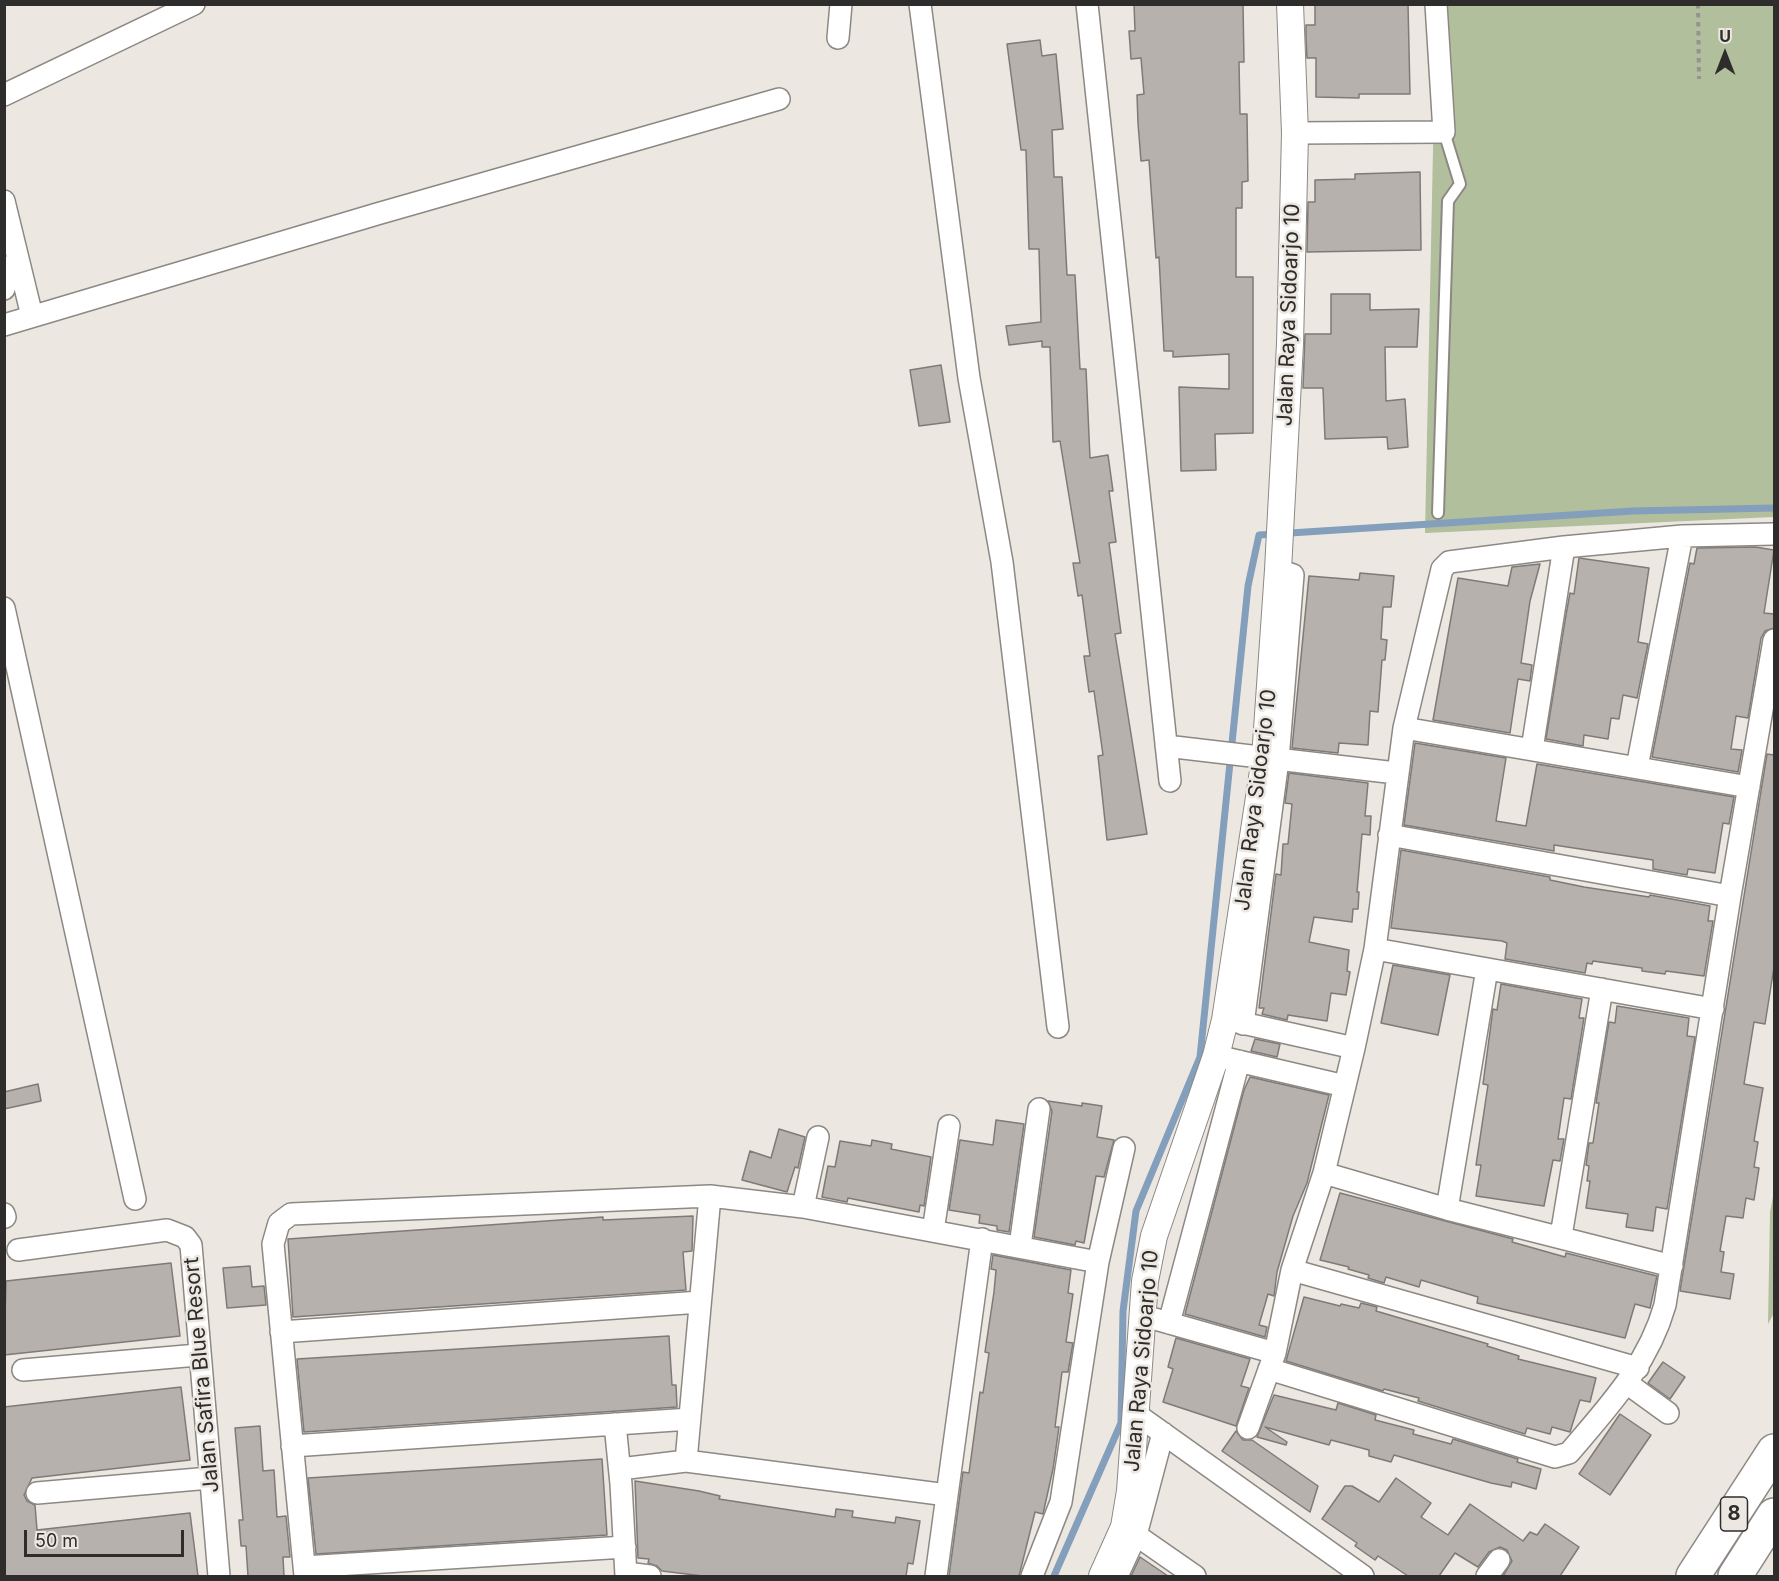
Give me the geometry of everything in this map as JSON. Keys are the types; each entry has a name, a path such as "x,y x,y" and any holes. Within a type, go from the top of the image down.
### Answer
{"highway":[{"name":"8","path":"1693,1576 1774,1451"},
{"name":"8","path":"1735,1576 1774,1515"}],"street":[{"path":"4,95 194,4"},
{"path":"838,38 841,4"},
{"path":"920,4 939,132 969,378 1002,562 1058,1027"},
{"path":"1087,4 1170,781"},
{"name":"Jalan Raya Sidoarjo 10","path":"1102,1576 1124,1527 1130,1491 1145,1281 1154,1236 1228,1058 1234,1022 1264,758 1278,566 1279,514 1290,344 1295,133 1290,4"},
{"path":"1295,133 1444,132 1436,4"},
{"path":"4,325 779,99"},
{"path":"4,201 32,316"},
{"path":"4,267 7,278 4,289"},
{"path":"1248,1428 1272,1361 1292,1270 1324,1173 1354,1048 1375,949 1396,773 1404,728 1444,565 1449,562 1564,547 1682,536 1774,534"},
{"path":"1637,767 1682,536"},
{"path":"1532,749 1564,547"},
{"path":"4,608 135,1199"},
{"path":"1143,1316 1555,1456 1569,1453 1633,1376 1660,1324 1672,1266 1730,896 1774,640"},
{"path":"1404,728 1749,787"},
{"path":"1166,746 1214,749 1264,758 1396,773"},
{"path":"1389,835 1730,896"},
{"path":"1375,949 1713,1009"},
{"path":"1447,1209 1487,969"},
{"path":"1561,1236 1602,989"},
{"path":"1234,1022 1354,1048"},
{"path":"1169,1323 1228,1058 1345,1086"},
{"path":"1020,1246 1039,1109"},
{"path":"933,1231 949,1126"},
{"path":"803,1208 818,1137"},
{"path":"1032,1576 1061,1502 1098,1262 1124,1148"},
{"path":"1324,1173 1447,1209 1561,1236 1672,1266"},
{"path":"625,1547 305,1572 281,1332 274,1236 279,1223 291,1214 710,1196 803,1208 1098,1262"},
{"path":"686,1461 710,1196"},
{"name":"Jalan Safira Blue Resort","path":"18,1250 167,1230 176,1231 191,1245 198,1355 219,1576"},
{"path":"936,1576 982,1239"},
{"path":"1292,1270 1633,1376 1668,1413"},
{"path":"281,1332 700,1302"},
{"path":"23,1370 198,1355"},
{"path":"1136,1414 1363,1576"},
{"path":"292,1446 690,1419"},
{"path":"615,1424 626,1575 650,1576"},
{"path":"1117,1576 1136,1535 1163,1433"},
{"path":"620,1469 686,1461 947,1495"},
{"path":"37,1493 210,1478"},
{"path":"1136,1535 1195,1576"}],"lane":[{"path":"1438,513 1448,201 1460,184 1444,132"}],"path":[{"path":"1698,4 1699,79"}],"green space":[{"path":"1436,5 1774,5 1774,517 1425,533"},
{"path":"1774,1192 1774,1313 1768,1324 1770,1212"}],"building":[{"path":"1134,4 1243,4 1244,62 1239,62 1240,114 1247,114 1248,181 1242,182 1242,208 1236,208 1236,277 1253,277 1253,433 1215,434 1216,470 1181,471 1179,387 1229,389 1229,354 1173,357 1173,351 1164,351 1159,257 1156,258 1149,160 1141,161 1138,123 1137,95 1144,94 1141,58 1131,59 1129,31 1135,31"},
{"path":"1315,4 1408,4 1410,94 1359,94 1359,98 1316,97 1316,58 1307,58 1306,39 1306,25 1315,25"},
{"path":"1040,40 1042,56 1056,54 1063,129 1052,130 1054,177 1062,177 1067,275 1075,275 1080,369 1086,369 1090,458 1108,455 1113,491 1109,491 1116,542 1109,543 1121,633 1115,634 1147,834 1107,840 1098,756 1103,755 1094,691 1089,692 1084,656 1090,656 1082,595 1078,596 1073,563 1080,563 1060,441 1053,442 1050,347 1042,347 1042,341 1009,345 1006,326 1041,322 1039,249 1029,249 1026,150 1021,150 1007,44"},
{"path":"1420,172 1421,250 1307,252 1308,202 1315,202 1315,180 1355,179 1355,174"},
{"path":"1331,294 1370,294 1370,310 1419,309 1417,347 1385,347 1386,401 1405,399 1408,447 1388,449 1387,437 1325,439 1323,388 1303,388 1305,334 1331,334"},
{"path":"941,365 950,422 919,426 910,370"},
{"path":"1755,547 1774,550 1764,613 1774,614 1774,628 1765,631 1761,638 1748,718 1736,716 1731,749 1742,750 1738,772 1652,757 1690,563 1694,564 1697,548"},
{"path":"1579,558 1649,568 1638,642 1648,644 1637,698 1623,695 1619,719 1611,718 1608,739 1584,735 1583,746 1546,739 1570,593 1574,594"},
{"path":"1540,564 1530,601 1521,663 1532,665 1530,681 1518,679 1510,733 1433,720 1458,578 1508,586 1512,567"},
{"path":"1360,573 1394,576 1391,607 1383,607 1381,639 1387,640 1385,660 1382,660 1378,712 1370,711 1368,745 1339,743 1338,753 1292,748 1309,576 1359,580"},
{"path":"1415,743 1506,758 1496,821 1526,826 1537,764 1734,797 1729,824 1723,823 1715,873 1688,869 1687,875 1653,869 1653,860 1554,845 1554,851 1404,825"},
{"path":"1767,754 1774,755 1774,967 1765,1024 1754,1022 1744,1084 1763,1088 1754,1141 1758,1142 1754,1167 1759,1168 1754,1200 1746,1198 1743,1218 1726,1216 1720,1251 1724,1252 1721,1272 1734,1274 1730,1299 1680,1291"},
{"path":"1289,773 1368,783 1365,816 1371,816 1370,835 1362,834 1357,892 1359,892 1358,909 1353,909 1352,922 1314,917 1309,942 1349,950 1347,971 1350,972 1346,995 1331,993 1327,1021 1288,1015 1287,1020 1262,1014 1264,1008 1259,1008 1276,874 1281,875 1283,844 1288,844 1292,804 1285,803"},
{"path":"1401,850 1550,877 1550,880 1584,887 1649,897 1650,895 1710,906 1708,921 1713,921 1704,976 1666,971 1665,974 1642,971 1642,968 1593,961 1592,964 1587,963 1585,973 1505,959 1507,943 1502,941 1391,928"},
{"path":"1393,965 1450,975 1438,1035 1381,1023"},
{"path":"1501,984 1582,999 1579,1018 1584,1018 1571,1099 1564,1098 1558,1139 1564,1139 1560,1161 1553,1160 1544,1206 1476,1196 1481,1165 1476,1165 1488,1085 1483,1084 1493,1009 1497,1010"},
{"path":"1617,1006 1689,1018 1687,1036 1695,1037 1667,1209 1656,1207 1653,1231 1626,1227 1628,1214 1586,1208 1590,1181 1587,1181 1589,1166 1586,1165 1589,1143 1593,1143 1599,1103 1596,1103 1609,1022 1615,1023"},
{"path":"1255,1039 1280,1044 1277,1057 1251,1051"},
{"path":"1250,1077 1329,1095 1307,1183 1293,1216 1277,1272 1274,1296 1268,1294 1259,1325 1267,1327 1265,1337 1185,1314 1244,1090"},
{"path":"38,1084 41,1101 4,1109 4,1092"},
{"path":"1048,1101 1082,1106 1082,1103 1102,1106 1097,1137 1114,1140 1104,1177 1096,1176 1084,1243 1076,1241 1075,1245 1034,1237 1052,1111"},
{"path":"996,1120 1024,1124 1009,1232 997,1230 997,1226 979,1223 980,1215 949,1210 960,1140 993,1145"},
{"path":"779,1129 805,1137 798,1168 795,1167 787,1192 742,1180 750,1151 771,1158"},
{"path":"872,1140 892,1144 891,1149 931,1157 924,1206 920,1205 919,1212 848,1198 847,1202 822,1197 828,1166 835,1167 840,1141 871,1146"},
{"path":"1340,1193 1513,1239 1512,1242 1565,1257 1566,1253 1657,1276 1650,1308 1635,1304 1625,1338 1477,1303 1478,1297 1421,1280 1419,1287 1386,1277 1384,1283 1368,1278 1369,1275 1348,1269 1349,1267 1320,1260"},
{"path":"693,1216 692,1251 683,1252 686,1290 293,1317 288,1239 603,1217 603,1220"},
{"path":"993,1255 1071,1270 1068,1293 1073,1294 1066,1342 1073,1343 1068,1372 1062,1372 1055,1427 1059,1427 1043,1514 1035,1512 1019,1576 949,1576 963,1472 969,1473 980,1392 983,1393 989,1353 985,1352 996,1270 991,1269"},
{"path":"171,1263 180,1336 4,1355 6,1281"},
{"path":"250,1266 252,1287 264,1286 266,1305 227,1308 223,1268"},
{"path":"1304,1297 1340,1306 1341,1304 1359,1308 1361,1303 1377,1307 1376,1311 1488,1344 1487,1346 1519,1356 1518,1359 1596,1378 1590,1402 1580,1400 1570,1432 1552,1427 1550,1434 1527,1428 1525,1434 1418,1401 1419,1398 1384,1389 1383,1391 1286,1361"},
{"path":"669,1336 672,1385 676,1385 677,1407 304,1432 297,1359"},
{"path":"1176,1338 1250,1359 1241,1386 1249,1388 1236,1426 1163,1402 1173,1369 1168,1367"},
{"path":"1663,1362 1685,1377 1670,1399 1648,1383"},
{"path":"181,1387 190,1460 32,1478 24,1495 27,1501 35,1505 37,1530 190,1513 198,1576 4,1576 4,1407"},
{"path":"1274,1395 1336,1410 1338,1403 1376,1415 1375,1420 1414,1430 1413,1434 1451,1444 1453,1439 1518,1459 1517,1462 1541,1469 1536,1489 1512,1482 1511,1487 1491,1483 1394,1455 1391,1462 1369,1456 1369,1450 1331,1440 1329,1445 1265,1427 1287,1442 1286,1445 1257,1437"},
{"path":"1620,1414 1651,1435 1610,1495 1579,1474"},
{"path":"260,1426 263,1471 274,1470 277,1517 286,1516 290,1557 283,1557 284,1576 248,1576 246,1546 241,1546 239,1520 243,1520 235,1428"},
{"path":"1236,1431 1243,1440 1252,1440 1318,1486 1310,1512 1222,1451"},
{"path":"602,1459 607,1535 316,1554 308,1478"},
{"path":"1396,1478 1431,1503 1421,1517 1448,1535 1470,1504 1523,1541 1530,1532 1537,1535 1545,1524 1579,1547 1560,1576 1503,1576 1512,1561 1507,1550 1500,1547 1489,1552 1478,1567 1455,1553 1439,1576 1408,1576 1378,1556 1375,1560 1355,1546 1357,1543 1322,1519 1345,1486 1352,1486 1379,1502"},
{"path":"635,1481 699,1491 720,1496 719,1499 835,1517 836,1509 853,1511 852,1517 895,1523 896,1517 920,1521 913,1564 908,1563 906,1576 703,1576 662,1571 657,1566 648,1563 649,1559 638,1558"},
{"path":"1140,1557 1168,1576 1131,1576"}],"waterway":[{"path":"1054,1576 1121,1423 1123,1311 1136,1211 1200,1057 1248,586 1259,535 1633,511 1774,508"}]}
